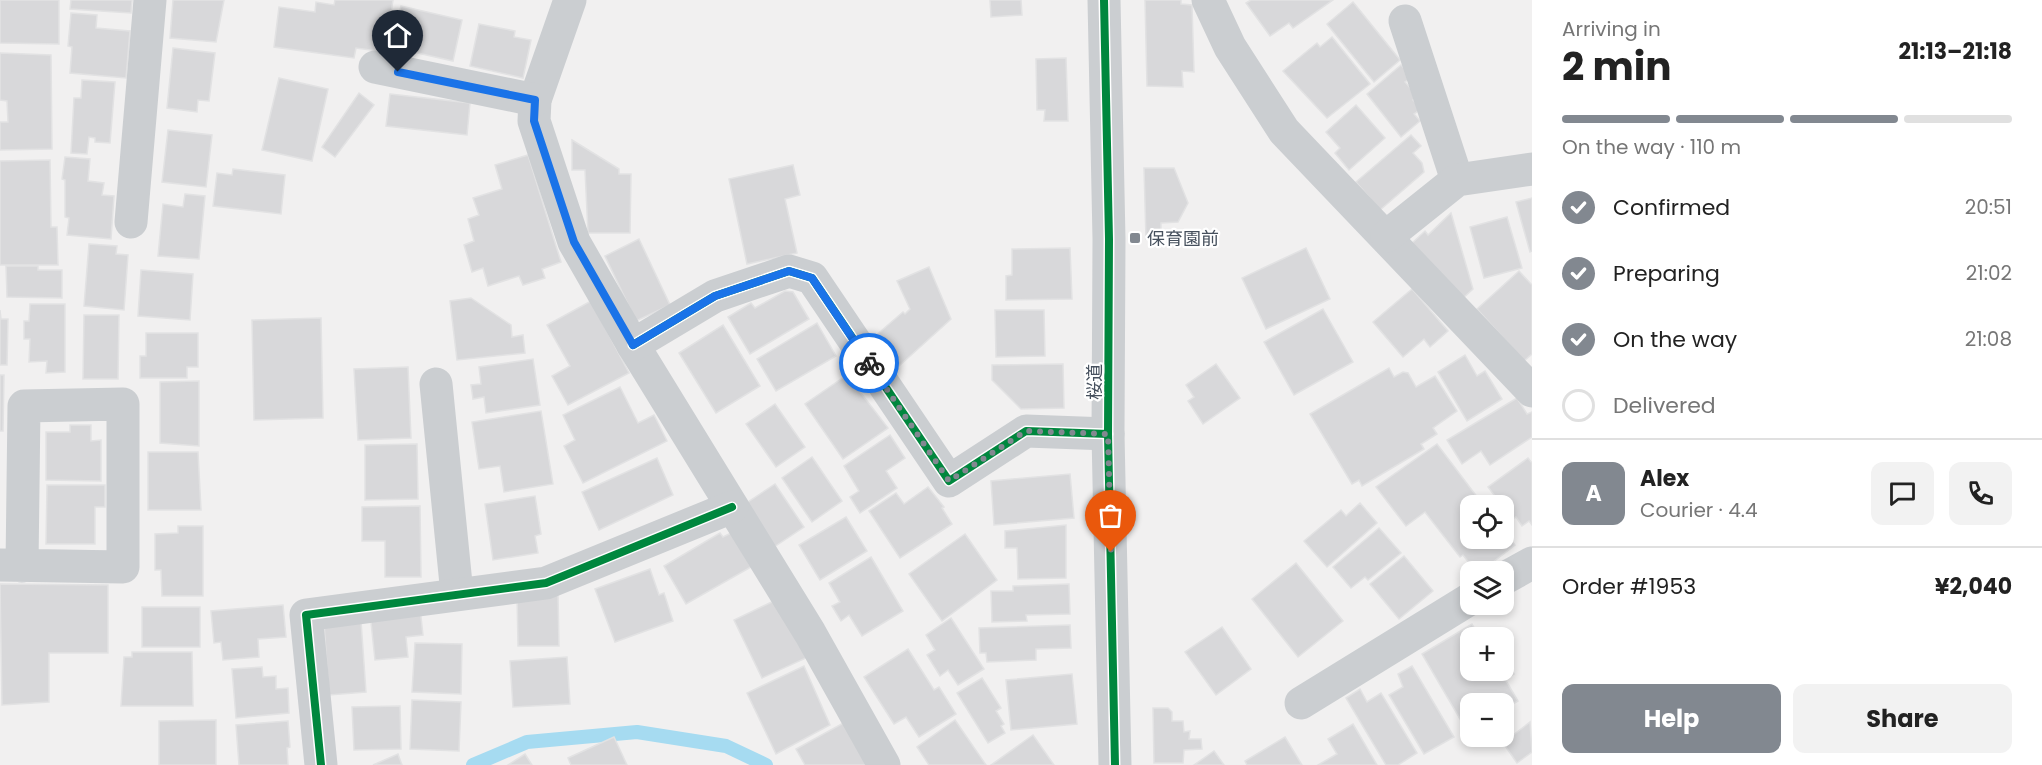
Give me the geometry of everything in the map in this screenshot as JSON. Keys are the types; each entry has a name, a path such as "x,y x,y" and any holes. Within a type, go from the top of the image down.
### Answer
{"street":[{"path":"131,222 150,0"},
{"path":"570,0 535,100 534,121 574,242 633,345 810,633 884,765"},
{"name":"桜道","path":"1104,0 1109,239 1108,434 1115,765"},
{"path":"1208,0 1230,47 1284,130 1532,391"},
{"path":"1405,21 1457,180"},
{"path":"375,67 535,100"},
{"path":"1387,236 1457,180 1532,169"},
{"path":"633,345 715,296 789,271 812,278 949,481 1026,431 1108,434"},
{"path":"436,384 458,594"},
{"path":"123,404 123,567 11,565 24,406 123,404"},
{"path":"321,765 306,615 546,583 732,507"},
{"path":"1514,573 1532,563"},
{"path":"1301,703 1460,605"}],"building":[{"path":"0,0 59,0 59,44 0,43"},
{"path":"71,0 132,0 131,13 70,9"},
{"path":"173,0 224,0 216,42 170,38"},
{"path":"335,0 393,0 385,52 356,48 354,58 274,47 279,7 315,12 316,2 334,5"},
{"path":"990,0 1021,0 1022,15 991,17"},
{"path":"1145,0 1181,0 1181,4 1192,5 1194,72 1182,71 1183,87 1147,86"},
{"path":"1251,0 1333,0 1293,28 1289,23 1270,36 1246,3"},
{"path":"1353,2 1400,60 1374,82 1327,24"},
{"path":"401,6 462,20 453,61 391,47"},
{"path":"71,13 97,15 96,28 130,31 126,78 70,73 72,47 68,46"},
{"path":"479,24 515,31 514,37 531,40 523,78 470,66"},
{"path":"1332,37 1370,84 1327,118 1283,71 1317,43 1320,47"},
{"path":"173,48 215,53 209,101 198,100 197,112 167,108"},
{"path":"0,53 51,55 52,149 0,150 0,122 8,122 7,101 0,100"},
{"path":"1066,58 1068,121 1044,121 1045,110 1037,110 1036,59"},
{"path":"1401,65 1412,77 1405,82 1417,96 1413,100 1421,109 1414,114 1420,121 1401,137 1367,94"},
{"path":"279,78 328,89 312,161 262,150"},
{"path":"82,80 115,82 110,143 95,142 95,138 89,137 87,154 71,153 74,98 81,98"},
{"path":"359,93 374,105 335,157 322,147"},
{"path":"390,94 470,103 467,135 386,126"},
{"path":"1356,105 1385,138 1349,170 1335,153 1340,148 1326,132"},
{"path":"168,130 212,135 206,187 162,182"},
{"path":"1411,135 1421,146 1413,153 1422,163 1424,172 1380,210 1356,182"},
{"path":"572,140 619,169 619,174 631,174 630,233 588,233 585,170 572,170"},
{"path":"528,155 561,262 542,269 545,278 523,285 519,276 488,286 483,268 472,272 464,245 474,241 468,219 479,215 473,198 502,189 495,165"},
{"path":"65,157 90,159 88,181 104,183 102,195 114,196 111,239 67,235 69,218 65,217 65,180 62,179"},
{"path":"50,160 51,227 57,227 58,265 0,265 0,161"},
{"path":"793,165 800,195 785,199 797,253 747,264 729,179"},
{"path":"1144,168 1174,168 1188,203 1178,222 1161,223 1161,238 1146,239"},
{"path":"233,169 285,175 281,214 213,206 217,173 232,175"},
{"path":"185,194 205,196 199,259 158,256 163,204 183,207"},
{"path":"1532,198 1532,251 1530,252 1516,202"},
{"path":"1451,213 1473,289 1462,299 1410,245 1425,231 1428,235"},
{"path":"1507,217 1522,268 1484,278 1470,227"},
{"path":"639,239 670,305 636,321 605,256"},
{"path":"89,244 117,246 116,254 128,255 124,310 84,306"},
{"path":"1070,248 1072,299 1006,300 1006,276 1012,275 1012,249"},
{"path":"1306,248 1330,299 1266,329 1242,278"},
{"path":"6,266 38,266 38,270 62,270 62,298 7,297"},
{"path":"929,267 951,319 899,366 874,337 903,312 905,314 910,309 897,281"},
{"path":"141,270 193,274 190,320 138,316"},
{"path":"1519,271 1532,285 1532,354 1524,361 1477,309"},
{"path":"1412,289 1448,331 1430,347 1424,339 1403,357 1373,322"},
{"path":"785,291 793,292 809,319 750,354 728,317 751,303 755,308"},
{"path":"471,298 511,325 512,337 523,335 525,353 457,360 450,301"},
{"path":"591,301 629,373 568,405 552,376 570,366 547,325"},
{"path":"30,304 65,304 65,372 46,373 47,361 29,362 30,339 24,339 24,321 29,321"},
{"path":"1323,309 1353,362 1294,395 1264,342"},
{"path":"0,310 1,319 8,319 7,365 0,365"},
{"path":"995,310 1044,310 1045,356 996,357"},
{"path":"84,315 119,315 118,379 83,379"},
{"path":"321,318 323,418 254,420 252,320"},
{"path":"817,323 836,356 776,391 757,359"},
{"path":"723,325 760,386 716,413 679,353"},
{"path":"146,333 198,333 198,367 187,367 187,378 140,378 140,356 146,356"},
{"path":"1465,355 1477,376 1485,371 1502,399 1467,421 1438,372"},
{"path":"533,359 540,405 486,413 484,397 473,399 471,385 481,384 479,367"},
{"path":"1063,364 1064,408 1021,409 992,380 992,365"},
{"path":"1216,364 1240,398 1203,424 1188,401 1194,397 1186,385"},
{"path":"408,367 411,438 358,440 354,369"},
{"path":"1389,368 1394,377 1403,372 1408,373 1416,387 1435,376 1457,411 1433,428 1437,434 1421,444 1424,449 1362,486 1359,480 1352,484 1310,414"},
{"path":"0,375 4,375 3,431 0,431"},
{"path":"847,375 888,428 843,459 805,404"},
{"path":"199,381 199,446 160,443 160,382"},
{"path":"620,387 638,423 654,415 667,441 583,483 564,446 575,440 563,415"},
{"path":"1517,398 1527,414 1532,412 1532,437 1490,465 1481,451 1462,464 1447,440"},
{"path":"775,404 805,447 776,467 746,424"},
{"path":"541,411 553,484 504,492 500,466 479,469 472,422"},
{"path":"70,425 91,425 91,441 101,440 101,481 46,480 46,432 70,432"},
{"path":"890,435 905,458 886,471 897,488 860,513 850,497 859,491 844,466"},
{"path":"417,444 418,499 365,500 365,445"},
{"path":"1437,444 1476,495 1460,495 1460,549 1510,549 1494,561 1468,561 1463,555 1460,557 1425,512 1406,526 1376,487"},
{"path":"148,452 198,452 201,510 148,510"},
{"path":"812,457 842,501 812,522 782,478"},
{"path":"657,458 673,495 599,530 582,492"},
{"path":"1528,458 1532,463 1532,525 1529,521 1522,526 1516,517 1514,518 1514,495 1494,495 1488,487"},
{"path":"1070,474 1074,518 994,525 991,481"},
{"path":"775,484 804,527 774,547 745,504"},
{"path":"47,485 105,485 105,507 95,507 95,544 46,544"},
{"path":"928,487 944,507 942,508 952,524 900,558 869,511 896,493 904,504"},
{"path":"535,496 541,534 535,536 538,553 493,560 485,504"},
{"path":"1360,503 1377,523 1327,567 1304,541 1341,510 1346,516"},
{"path":"420,506 421,577 385,577 385,541 362,541 362,507"},
{"path":"846,517 867,551 820,580 799,545"},
{"path":"1066,525 1066,578 1018,579 1017,548 1005,548 1005,531"},
{"path":"178,526 203,526 203,596 162,596 161,570 155,570 155,534 178,533"},
{"path":"1379,528 1401,553 1368,580 1365,577 1351,588 1333,567"},
{"path":"720,533 723,537 731,533 751,567 686,604 664,566"},
{"path":"965,534 997,580 942,621 909,574"},
{"path":"1404,556 1433,591 1399,619 1370,584"},
{"path":"871,557 903,611 862,636 849,615 841,621 832,606 840,602 829,583"},
{"path":"1296,563 1343,621 1298,657 1252,599"},
{"path":"650,569 659,595 664,593 673,621 615,642 595,589"},
{"path":"0,584 108,585 108,653 49,653 49,702 2,705"},
{"path":"1069,584 1070,614 1026,615 1027,621 992,622 991,591 1013,591 1013,586"},
{"path":"517,594 558,594 559,646 518,646"},
{"path":"778,599 806,658 762,678 734,620"},
{"path":"283,605 286,637 258,639 259,657 223,660 221,642 214,643 211,611"},
{"path":"142,607 200,607 200,647 142,647"},
{"path":"420,608 423,635 406,637 408,657 375,660 370,613"},
{"path":"951,618 984,669 958,685 948,670 940,676 927,655 935,650 926,635"},
{"path":"361,621 366,692 329,695 324,623"},
{"path":"1070,625 1071,648 1036,649 1036,660 987,662 986,653 980,653 979,628"},
{"path":"1222,627 1251,669 1216,695 1185,652"},
{"path":"1460,631 1460,681 1506,681 1513,693 1460,693 1460,719 1422,654"},
{"path":"415,643 462,644 461,694 412,692"},
{"path":"908,649 934,690 939,687 956,714 919,737 906,717 894,724 864,677"},
{"path":"132,652 192,652 193,706 121,706 124,657 132,657"},
{"path":"567,657 570,704 513,707 510,661"},
{"path":"804,666 830,725 776,754 747,693"},
{"path":"1412,666 1454,737 1424,754 1389,695 1403,687 1398,674"},
{"path":"262,667 263,677 276,676 276,689 288,688 289,713 236,718 232,669"},
{"path":"1072,674 1077,724 1011,730 1006,680"},
{"path":"982,678 1001,708 996,711 1004,724 1001,726 1005,733 988,743 957,693"},
{"path":"1360,689 1367,702 1381,693 1417,753 1398,765 1386,765 1346,698"},
{"path":"412,700 461,702 459,751 410,749"},
{"path":"400,706 401,749 354,750 352,707"},
{"path":"1153,708 1168,708 1172,712 1172,721 1183,721 1184,732 1190,731 1189,739 1201,739 1202,749 1184,750 1183,763 1154,763"},
{"path":"216,720 216,765 159,765 159,721"},
{"path":"955,720 986,765 929,765 917,747"},
{"path":"288,721 290,747 287,748 288,765 239,765 236,725"},
{"path":"847,721 871,765 805,765 796,749"},
{"path":"1530,722 1532,752 1517,763 1506,747 1514,747 1514,734"},
{"path":"1353,724 1377,765 1318,765 1337,754 1328,739"},
{"path":"1033,735 1054,765 991,765"},
{"path":"614,737 627,765 571,765 568,758"},
{"path":"1285,737 1302,765 1247,765 1245,761"},
{"path":"1214,751 1224,765 1194,765"},
{"path":"398,754 402,765 373,765"},
{"path":"525,754 532,765 508,765"}],"waterway":[{"path":"473,765 527,742 637,732 726,746 766,765"}],"cycle path":[{"path":"1104,0 1109,239 1108,434 1115,765"},
{"path":"633,345 715,296 789,271 812,278 949,481 1026,431 1108,434"},
{"path":"321,765 306,615 546,583 732,507"}],"way so far":[{"path":"869,363 949,481 1026,431 1108,434 1111,552"}],"place":[{"name":"保育園前","path":"1135,238"}],"route":[{"path":"398,72 535,100 534,121 574,242 633,345 715,296 789,271 812,278 869,363"}]}
